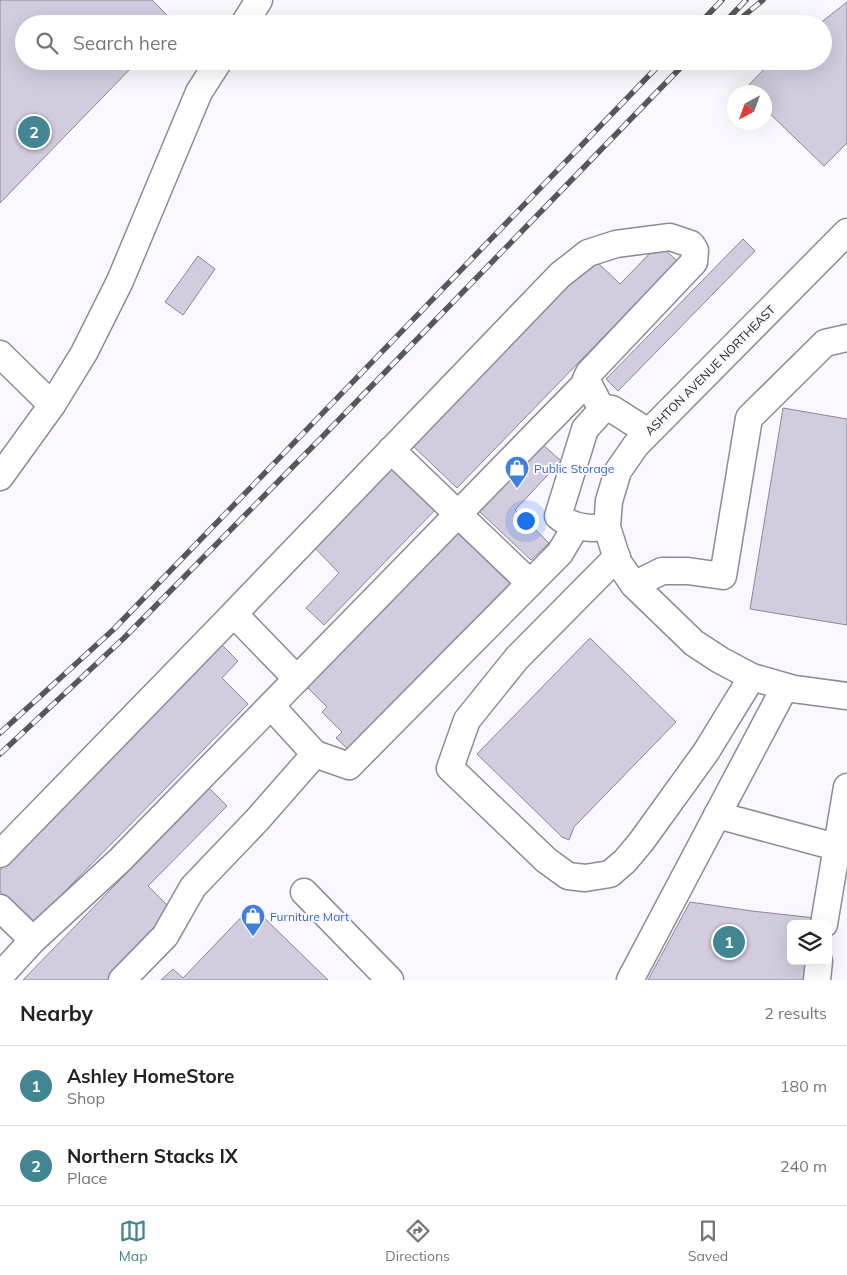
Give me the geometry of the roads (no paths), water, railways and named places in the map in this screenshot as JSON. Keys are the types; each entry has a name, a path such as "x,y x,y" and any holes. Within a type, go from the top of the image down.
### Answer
{"street":[{"path":"250,15 259,0"},
{"path":"0,477 52,405 84,353 120,280 199,92 213,70"},
{"name":"ASHTON AVENUE NORTHEAST","path":"607,527 609,501 618,471 636,445 847,232"},
{"path":"0,854 560,275 588,253 616,244 670,237 691,244 695,250 694,262 589,373 586,379 587,382 602,410"},
{"path":"634,585 662,571 688,571 723,576 749,418 825,343 847,338"},
{"path":"0,354 52,405"},
{"path":"0,976 33,940 120,860 587,382"},
{"path":"648,432 612,409 606,408 602,410 585,429 558,516 567,523 584,528 607,527 617,557 634,585 694,643 720,660 752,677 785,686 847,696"},
{"path":"391,450 530,583"},
{"path":"271,706 315,754 349,766 560,553 576,526"},
{"path":"617,557 517,658 467,720 450,768 546,860 568,876 585,878 610,874 625,861 641,842 706,752 752,677"},
{"path":"234,614 297,679"},
{"path":"630,980 785,686"},
{"path":"122,980 165,936 193,887 258,819 315,754"},
{"path":"825,920 847,787"},
{"path":"717,815 836,848"},
{"path":"304,892 390,980"},
{"path":"0,908 33,940"},
{"path":"817,980 819,965"}],"railway":[{"path":"708,15 722,0"},
{"path":"732,15 746,0"},
{"path":"745,15 763,0"},
{"path":"0,733 114,629 654,70"},
{"path":"0,754 124,638 678,70"}],"place":[{"name":"Northern Stacks IX","path":"34,132"},
{"name":"Public Storage","path":"517,489"},
{"name":"Furniture Mart","path":"253,937"},
{"name":"Ashley HomeStore","path":"729,942"}]}
